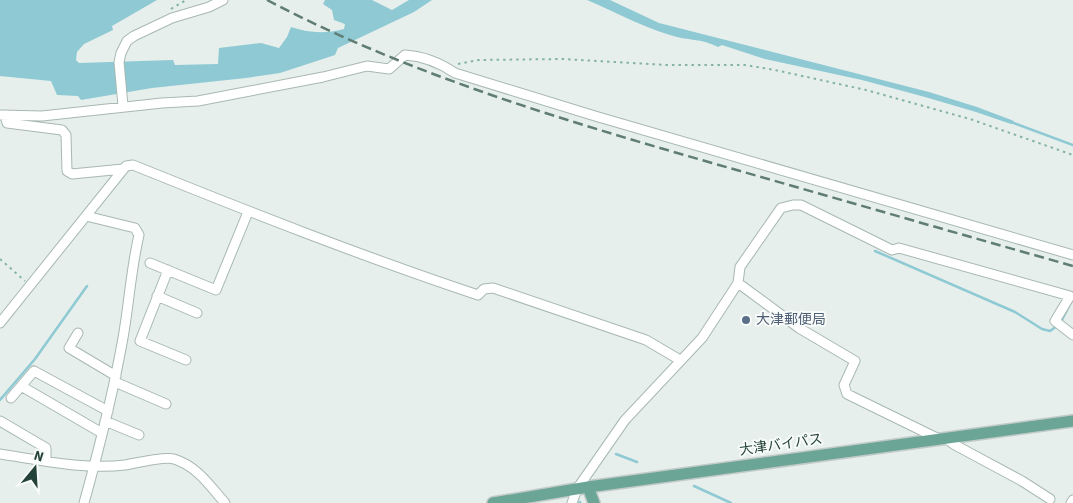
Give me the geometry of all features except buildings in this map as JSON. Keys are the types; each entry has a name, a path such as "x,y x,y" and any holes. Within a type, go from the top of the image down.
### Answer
{"main road":[{"name":"大津バイパス","path":"494,503 583,488 1073,421"},
{"path":"583,488 594,503"}],"street":[{"path":"122,103 119,62 127,41 172,18 209,7 224,0"},
{"path":"2,115 42,116 122,103 198,101 323,77 367,66 389,69 404,55 416,56 446,67 455,73 595,116 1073,255"},
{"path":"2,115 7,123 62,130 66,135 68,171 72,174 123,169"},
{"path":"0,323 123,169 126,166 133,165 248,212 398,268 478,295 484,289 493,288 646,340 680,360"},
{"path":"572,503 624,420 702,338 738,283 740,267 781,208 801,205 892,250 899,248 1070,296 1055,322 1073,335"},
{"path":"150,263 216,290 248,212"},
{"path":"84,503 115,379 133,261 139,236 135,228 86,216"},
{"path":"168,270 140,341 186,360"},
{"path":"738,283 799,328 855,361 844,385 847,394 955,445 1022,481 1052,502"},
{"path":"157,296 198,313"},
{"path":"78,333 69,348 115,379 166,404"},
{"path":"11,398 34,371 108,411"},
{"path":"21,386 102,433"},
{"path":"0,421 46,448 46,460"},
{"path":"105,422 139,436"},
{"path":"0,454 94,466 122,465 171,458 184,463 199,473 225,503"}],"path":[{"path":"446,67 479,60 563,59 667,65 745,65 866,90 970,119 1073,155"},
{"path":"0,259 30,285"}],"water":[{"path":"0,0 157,0 112,26 113,30 84,44 77,52 76,60 79,63 173,60 175,65 218,64 219,48 261,43 279,48 291,27 317,32 344,29 345,24 334,20 332,10 323,4 325,0 372,0 392,10 409,0 432,0 414,12 338,48 335,55 280,73 152,88 81,100 78,96 57,95 51,81 0,76"},
{"path":"587,0 610,0 659,23 929,92 1014,121 1011,124 976,112 862,80 765,59 722,45 718,47 706,42 676,37"}],"waterway":[{"path":"1011,122 1073,145"},
{"path":"875,251 1015,312 1042,329 1050,331 1057,326"},
{"path":"0,400 35,359 87,286"},
{"path":"1061,322 1072,300"},
{"path":"616,454 637,462"},
{"path":"694,486 731,503"}],"railway":[{"path":"267,0 374,51 541,112 1073,266"}],"place":[{"name":"大津郵便局","path":"746,320"}]}
